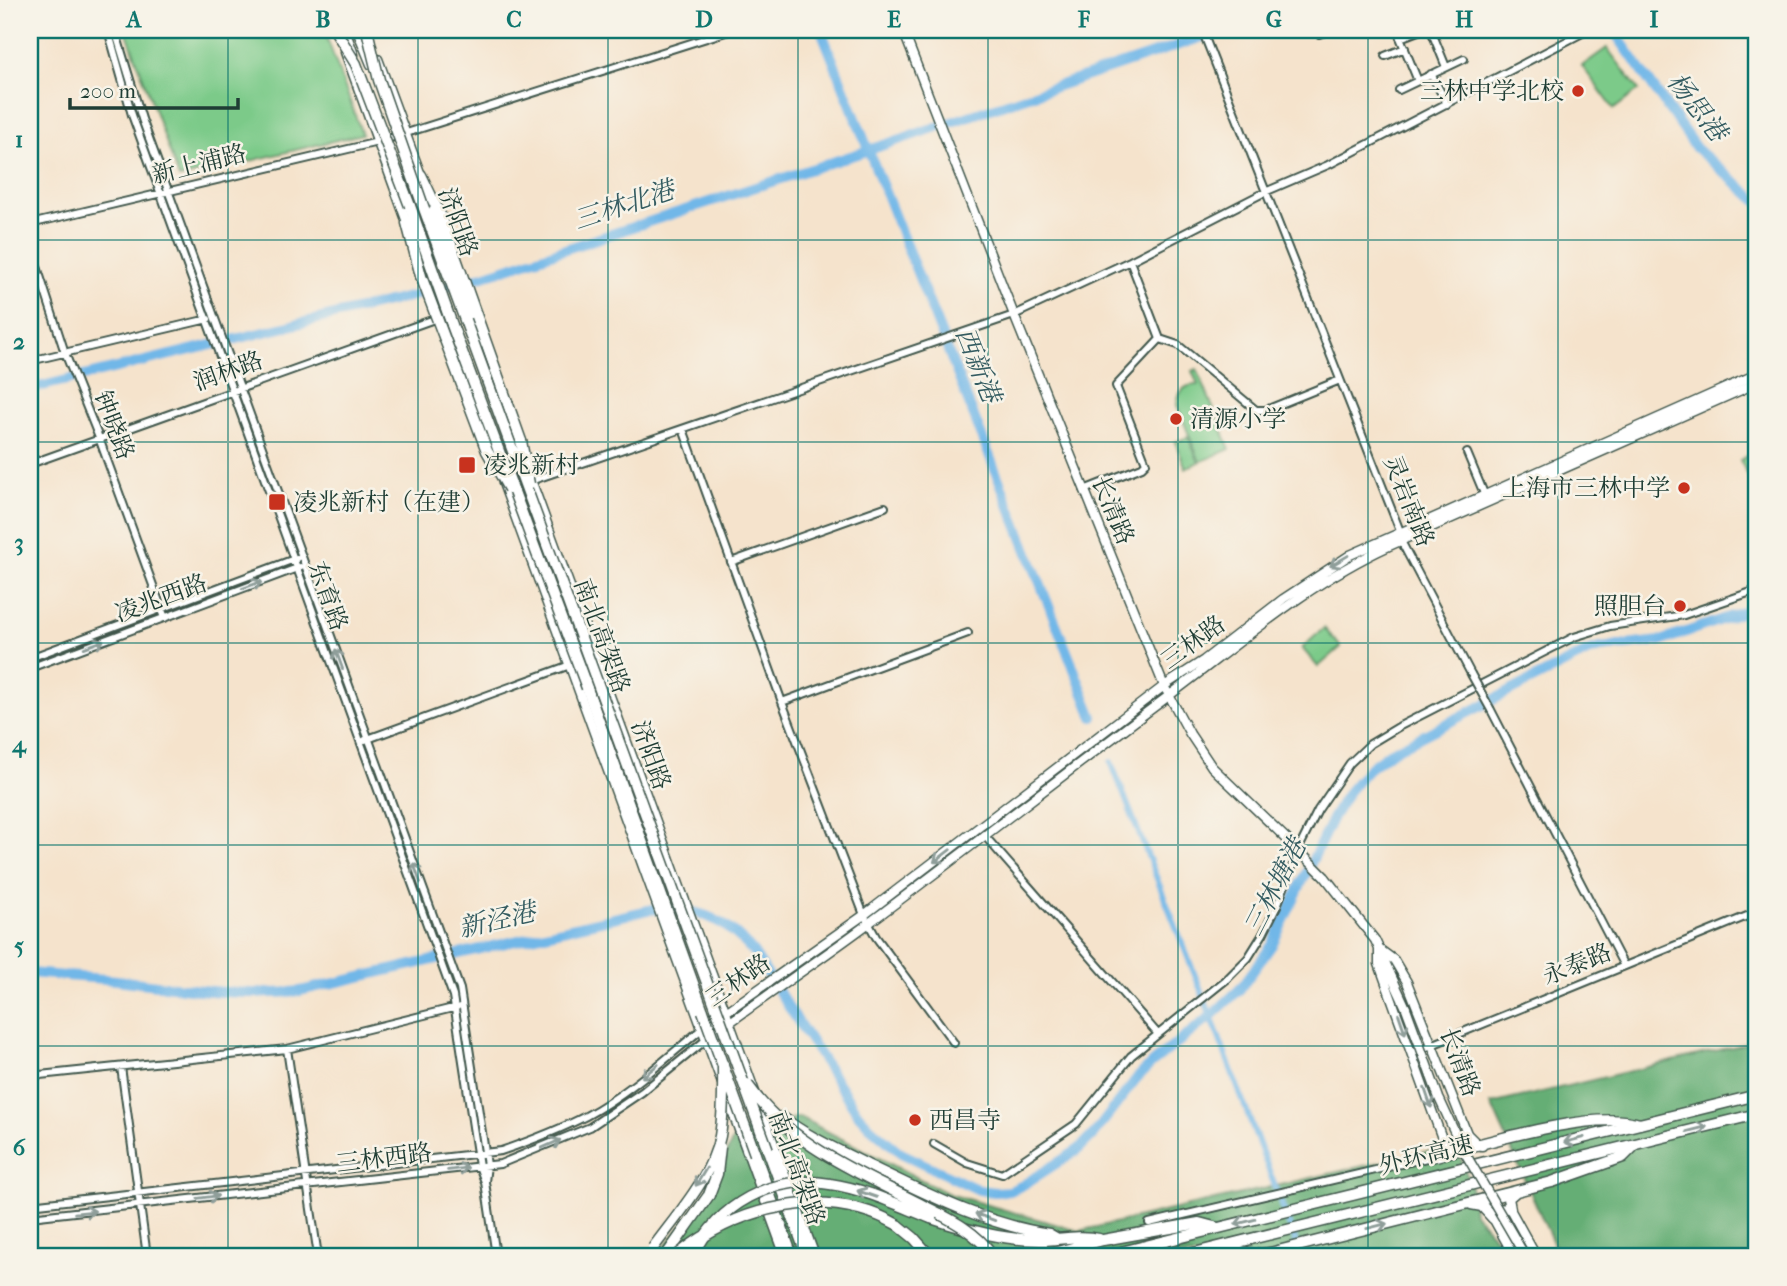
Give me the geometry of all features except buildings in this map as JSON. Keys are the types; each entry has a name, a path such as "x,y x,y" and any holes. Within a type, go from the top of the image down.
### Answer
{"highway":[{"path":"336,30 356,64"},
{"name":"南北高架路","path":"344,30 792,1256"},
{"name":"南北高架路","path":"358,30 379,80 807,1256"},
{"path":"367,30 379,80"},
{"path":"421,175 442,219 522,441 530,499"},
{"path":"407,223 487,451 518,504"},
{"path":"666,1256 709,1195 720,1157 723,1064"},
{"path":"738,1070 775,1118 795,1135 852,1169 960,1225 993,1256"},
{"name":"外环高速","path":"1105,1256 1757,1095"},
{"path":"757,1097 787,1121 822,1142 962,1209 1056,1238"},
{"name":"外环高速","path":"1182,1256 1757,1114"},
{"path":"1431,1157 1575,1123 1623,1119 1640,1124"},
{"path":"650,1252 705,1171 720,1136"},
{"path":"1468,1136 1476,1144 1482,1145"},
{"path":"1223,1246 1255,1255 1311,1243 1565,1178 1623,1157 1636,1144"},
{"path":"693,1256 708,1231 730,1209 757,1193 786,1184 818,1182 839,1185 931,1218 998,1235 1048,1240 1103,1240"},
{"path":"1510,1209 1508,1198 1519,1191"},
{"path":"1467,1203 1482,1206 1493,1218"},
{"path":"677,1255 701,1237 738,1219 777,1207 814,1204 848,1206 882,1217 906,1231 930,1256"},
{"path":"1042,1256 1103,1240 1199,1223 1218,1228"}],"main road":[{"name":"济阳路","path":"336,30 407,223"},
{"name":"济阳路","path":"367,30 815,1256"},
{"name":"长清路","path":"903,30 1014,315 1164,686 1190,734 1212,767 1297,846 1365,927 1406,1008 1439,1098 1461,1146 1525,1256"},
{"name":"济阳路","path":"424,277 570,665 785,1256"},
{"name":"三林路","path":"703,1028 792,965 866,919 984,835 1164,686 1204,660 1320,572 1400,531 1757,378"},
{"name":"三林路","path":"1110,733 1170,695 1298,598 1362,558 1757,378"},
{"name":"三林路","path":"707,1039 798,975 866,919 1095,745"},
{"name":"长清路","path":"1378,949 1394,960 1407,982 1468,1136 1466,1141 1444,1144 1379,964 1378,949"},
{"path":"1431,1157 1439,1153 1444,1144"},
{"path":"1514,1256 1493,1218 1497,1208 1510,1209 1536,1256"}],"street":[{"name":"东育路","path":"108,30 121,81 227,363 297,557 297,568 458,1006"},
{"name":"东育路","path":"115,30 165,193"},
{"name":"新上浦路","path":"30,224 378,142 732,30"},
{"name":"灵岩南路","path":"1202,30 1400,531 1401,541 1624,966"},
{"path":"1319,34 1331,30"},
{"path":"1397,30 1418,81"},
{"path":"1400,38 1421,30"},
{"path":"1431,30 1446,67"},
{"path":"505,489 1014,315 1130,261 1265,192 1328,165 1588,30"},
{"path":"1385,56 1405,48"},
{"path":"1399,90 1464,59"},
{"path":"1431,75 1447,104"},
{"name":"钟晓路","path":"30,245 65,353 100,438 165,618"},
{"path":"1130,261 1160,339"},
{"name":"润林路","path":"30,464 439,312"},
{"path":"30,361 211,321"},
{"path":"1160,339 1178,345 1256,410 1266,410 1340,380"},
{"path":"1084,490 1145,465 1116,386 1160,339"},
{"path":"683,429 782,702 866,919 954,1043"},
{"path":"1467,453 1485,496"},
{"path":"731,562 885,507"},
{"name":"东育路","path":"297,557 305,565 455,976 496,1256"},
{"name":"凌兆西路","path":"30,658 297,557"},
{"name":"凌兆西路","path":"30,668 305,565"},
{"path":"934,1144 984,1170 999,1174 1006,1172 1076,1124 1126,1061 1238,969 1257,945 1289,879 1297,846 1326,796 1364,749 1400,726 1574,637 1610,626 1684,615 1757,590"},
{"path":"782,702 968,633"},
{"path":"360,742 570,665"},
{"path":"984,835 1157,1033"},
{"name":"永泰路","path":"1412,1053 1757,912"},
{"path":"30,1076 287,1049 458,1006"},
{"name":"三林西路","path":"30,1205 501,1151 546,1135 587,1115 618,1096 703,1028"},
{"name":"三林西路","path":"30,1217 499,1164 590,1127 642,1092 707,1039"},
{"path":"287,1049 318,1256"},
{"path":"121,1067 147,1256"},
{"path":"1149,1223 1431,1157"}],"green space":[{"path":"126,30 324,30 362,134 179,178"},
{"path":"1607,48 1639,90 1614,109 1582,66"},
{"path":"1197,369 1230,449 1200,462 1177,405 1183,390 1198,385 1192,371"},
{"path":"1188,437 1199,462 1186,468 1175,442"},
{"path":"1757,451 1757,493 1740,460"},
{"path":"1324,628 1341,647 1318,667 1302,648"},
{"path":"1757,1041 1757,1256 1559,1256 1491,1104"},
{"path":"799,1117 949,1194 1079,1231 1456,1145 1471,1186 1474,1213 1503,1246 1484,1256 657,1256 707,1194 736,1133"}],"waterway":[{"name":"西新港","path":"821,30 1093,717"},
{"name":"三林北港","path":"30,389 417,295 480,277 869,150 1223,30"},
{"name":"杨思港","path":"1613,30 1696,148 1757,201"},
{"name":"三林塘港","path":"30,973 231,992 300,991 648,910 693,912 719,922 753,952 858,1114 870,1127 901,1153 979,1190 1010,1191 1079,1149 1152,1063 1240,989 1272,945 1333,817 1349,791 1368,769 1389,753 1587,652 1661,641 1757,607"},
{"path":"1111,762 1211,1016 1301,1256"}],"place":[{"name":"三林中学北校","path":"1578,91"},
{"name":"清源小学","path":"1176,419"},
{"name":"凌兆新村","path":"467,465"},
{"name":"上海市三林中学","path":"1684,488"},
{"name":"凌兆新村（在建）","path":"277,502"},
{"name":"照胆台","path":"1680,606"},
{"name":"西昌寺","path":"915,1120"}],"water label":[{"name":"新泾港","path":"497,920"}]}
